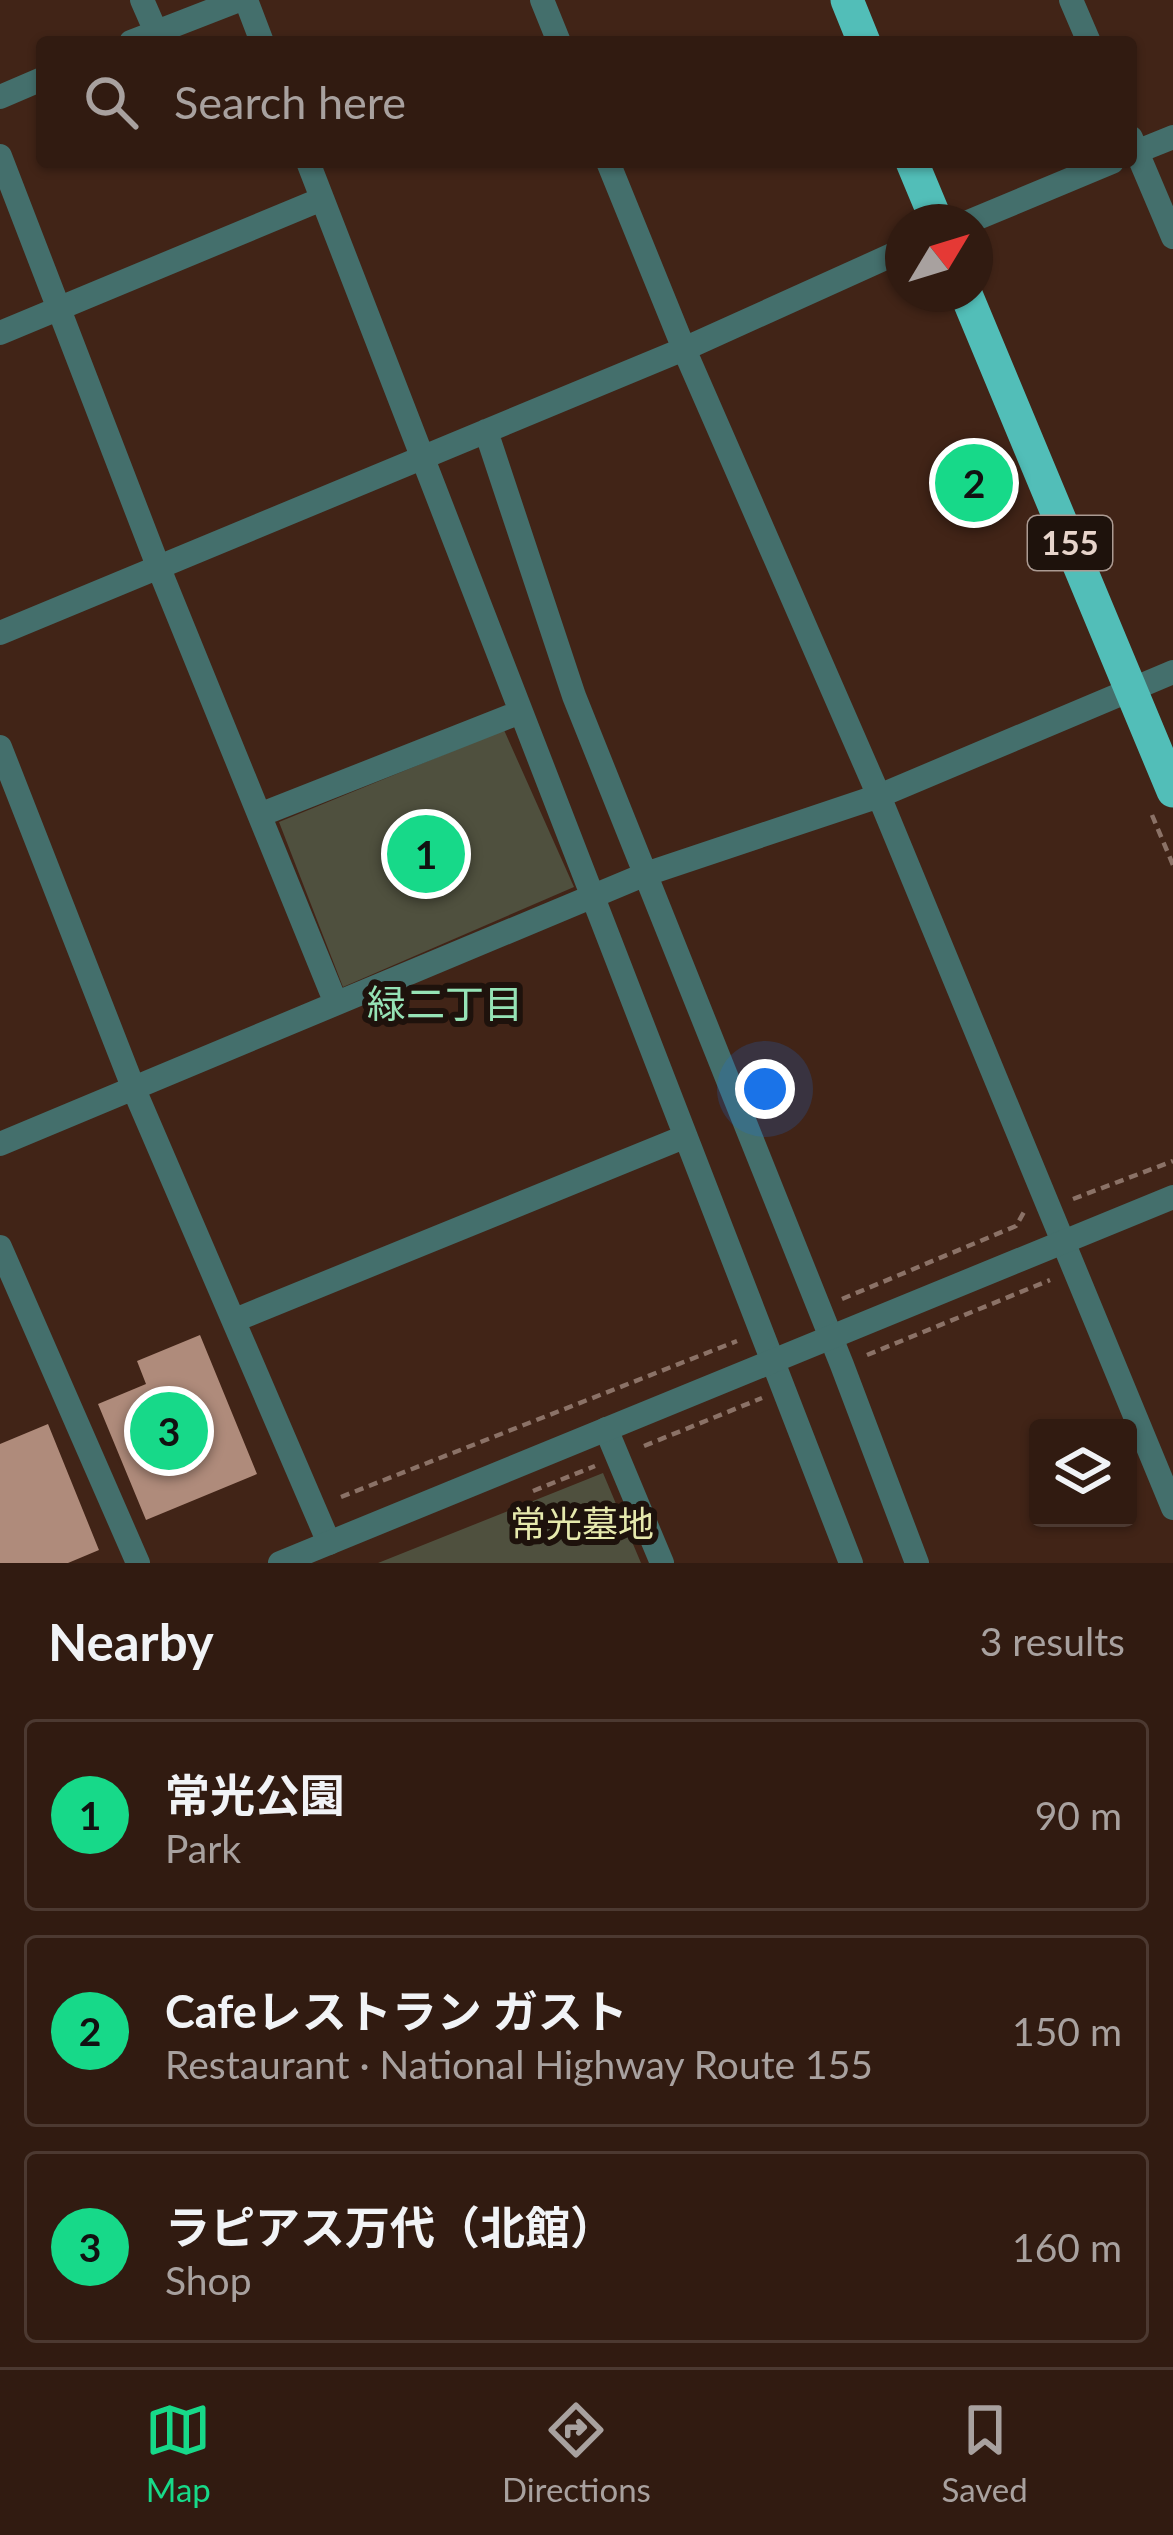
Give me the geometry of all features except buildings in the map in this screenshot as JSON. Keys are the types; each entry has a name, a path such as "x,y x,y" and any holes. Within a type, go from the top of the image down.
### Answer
{"highway":[{"path":"847,0 862,36"},
{"path":"914,168 930,204"},
{"name":"155","path":"974,312 1173,791"}],"street":[{"path":"142,0 156,32"},
{"path":"146,36 243,0 259,36"},
{"path":"542,0 557,36"},
{"path":"1071,0 1086,36"},
{"path":"0,97 36,82"},
{"path":"1137,147 1173,136"},
{"path":"0,156 158,566 335,1001"},
{"path":"1137,157 1173,237"},
{"path":"310,168 851,1563"},
{"path":"610,168 879,796 1173,1508"},
{"path":"993,212 1098,168"},
{"path":"0,333 322,200"},
{"path":"0,633 684,349 885,258"},
{"path":"486,431 574,696 917,1563"},
{"path":"0,1144 646,874 879,796 1173,672"},
{"path":"262,814 518,713"},
{"path":"0,747 133,1087 329,1543"},
{"path":"235,1320 684,1137"},
{"path":"280,1563 1173,1197"},
{"path":"0,1246 138,1563"},
{"path":"606,1429 662,1563"}],"green space":[{"path":"504,730 574,887 343,987 279,822"},
{"name":"常光墓地","path":"603,1473 641,1563 378,1563"}],"place":[{"name":"Cafeレストラン ガスト","path":"974,483"},
{"name":"常光公園","path":"426,854"},
{"name":"ラピアス万代（北館）","path":"169,1431"}],"district":[{"name":"緑二丁目","path":"445,1004"}]}
